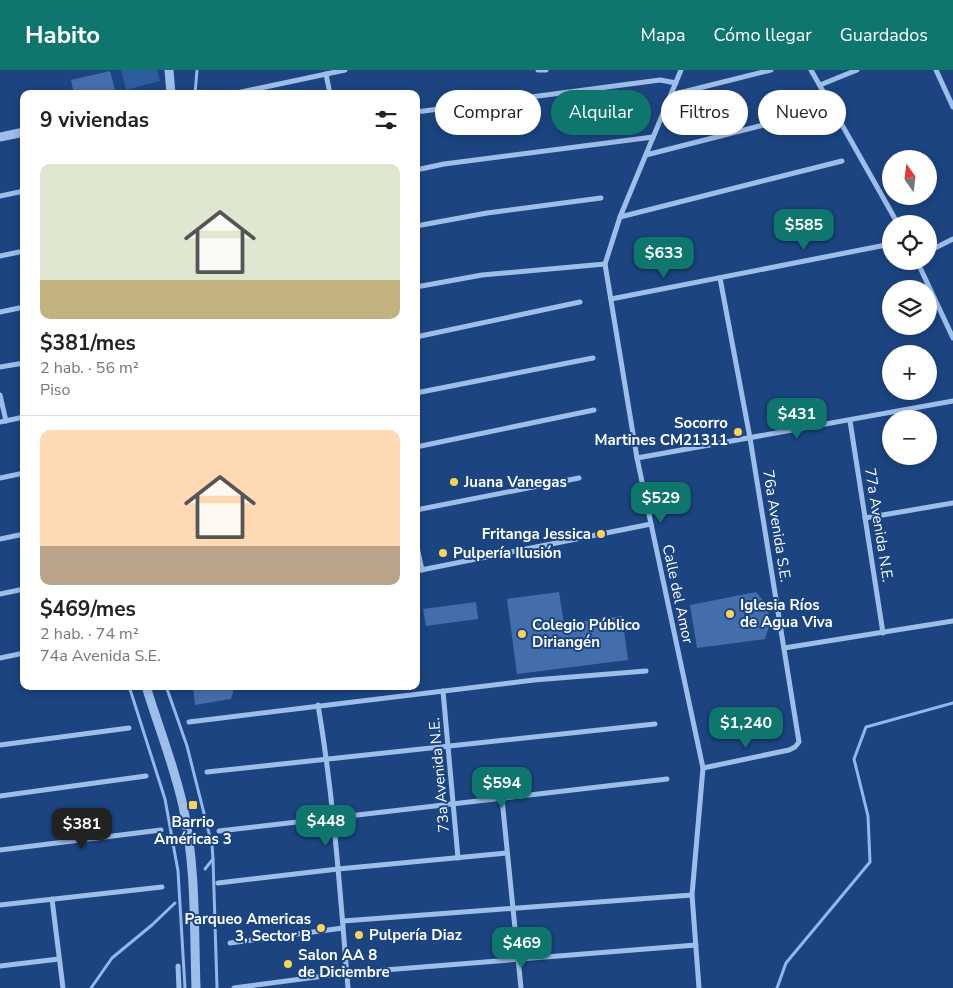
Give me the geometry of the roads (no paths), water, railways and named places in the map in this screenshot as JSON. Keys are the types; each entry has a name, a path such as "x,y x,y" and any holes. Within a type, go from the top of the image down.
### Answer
{"street":[{"path":"169,70 171,90"},
{"path":"251,90 345,70"},
{"path":"538,70 546,70"},
{"name":"Calle del Amor","path":"673,90 681,70"},
{"path":"691,90 771,70"},
{"path":"811,70 893,215"},
{"path":"820,85 856,70"},
{"path":"936,70 953,107"},
{"path":"326,74 329,90"},
{"path":"420,111 660,80 676,83"},
{"name":"Calle del Amor","path":"661,118 620,217 605,264 637,458 702,768 692,895 699,988"},
{"path":"646,155 758,126"},
{"path":"0,137 20,133"},
{"path":"420,169 444,164 653,137"},
{"path":"620,217 842,160"},
{"path":"0,196 20,192"},
{"path":"420,225 487,213 601,198"},
{"path":"937,247 953,239"},
{"path":"611,299 882,246"},
{"path":"0,256 20,252"},
{"path":"420,286 482,275 605,264"},
{"path":"921,270 953,338"},
{"name":"76a Avenida S.E.","path":"702,768 795,747 799,742 750,438 720,278"},
{"path":"420,336 580,302"},
{"path":"0,312 20,307"},
{"path":"420,392 593,358"},
{"path":"0,368 20,364"},
{"path":"0,395 3,422 20,418"},
{"path":"637,458 953,401"},
{"path":"420,446 594,410"},
{"name":"77a Avenida N.E.","path":"850,421 883,633"},
{"path":"0,478 20,475"},
{"path":"420,509 580,478"},
{"path":"865,518 953,504"},
{"path":"420,571 651,524"},
{"path":"0,539 20,535"},
{"path":"0,594 20,590"},
{"path":"784,648 953,622"},
{"path":"0,658 20,654"},
{"path":"189,722 318,705 646,671"},
{"path":"147,690 175,774 186,825 192,869 196,988"},
{"name":"73a Avenida N.E.","path":"444,691 458,858"},
{"path":"318,705 328,761 348,988"},
{"path":"207,772 328,761 655,724"},
{"path":"0,745 129,728"},
{"path":"0,796 146,776"},
{"path":"219,831 667,779"},
{"path":"502,798 521,988"},
{"path":"0,850 161,830"},
{"path":"218,883 338,869 507,853"},
{"path":"0,905 162,887"},
{"path":"342,922 692,895"},
{"path":"52,899 63,988"},
{"path":"230,943 343,928"},
{"path":"234,988 347,973 696,946"},
{"path":"0,966 59,959"},
{"path":"178,966 179,988"}],"waterway":[{"path":"195,90 197,70"},
{"path":"130,690 165,799 178,871 185,988"},
{"path":"167,690 187,746 212,845 213,859 205,869"},
{"path":"777,988 786,963 870,862 868,816 854,759 866,727 953,703"},
{"path":"213,859 217,988"},
{"path":"91,988 112,958 175,903"}],"place":[{"name":"Socorro Martines CM21311","path":"738,432"},
{"name":"Juana Vanegas","path":"454,482"},
{"name":"Fritanga Jessica","path":"601,534"},
{"name":"Pulpería Ilusión","path":"443,553"},
{"name":"Iglesia Ríos de Agua Viva","path":"730,614"},
{"name":"Colegio Público Diriangén","path":"522,634"},
{"name":"Barrio Américas 3","path":"193,805"},
{"name":"Parqueo Americas 3, Sector B","path":"321,928"},
{"name":"Pulpería Diaz","path":"359,935"},
{"name":"Salon AA 8 de Diciembre","path":"288,964"}]}
